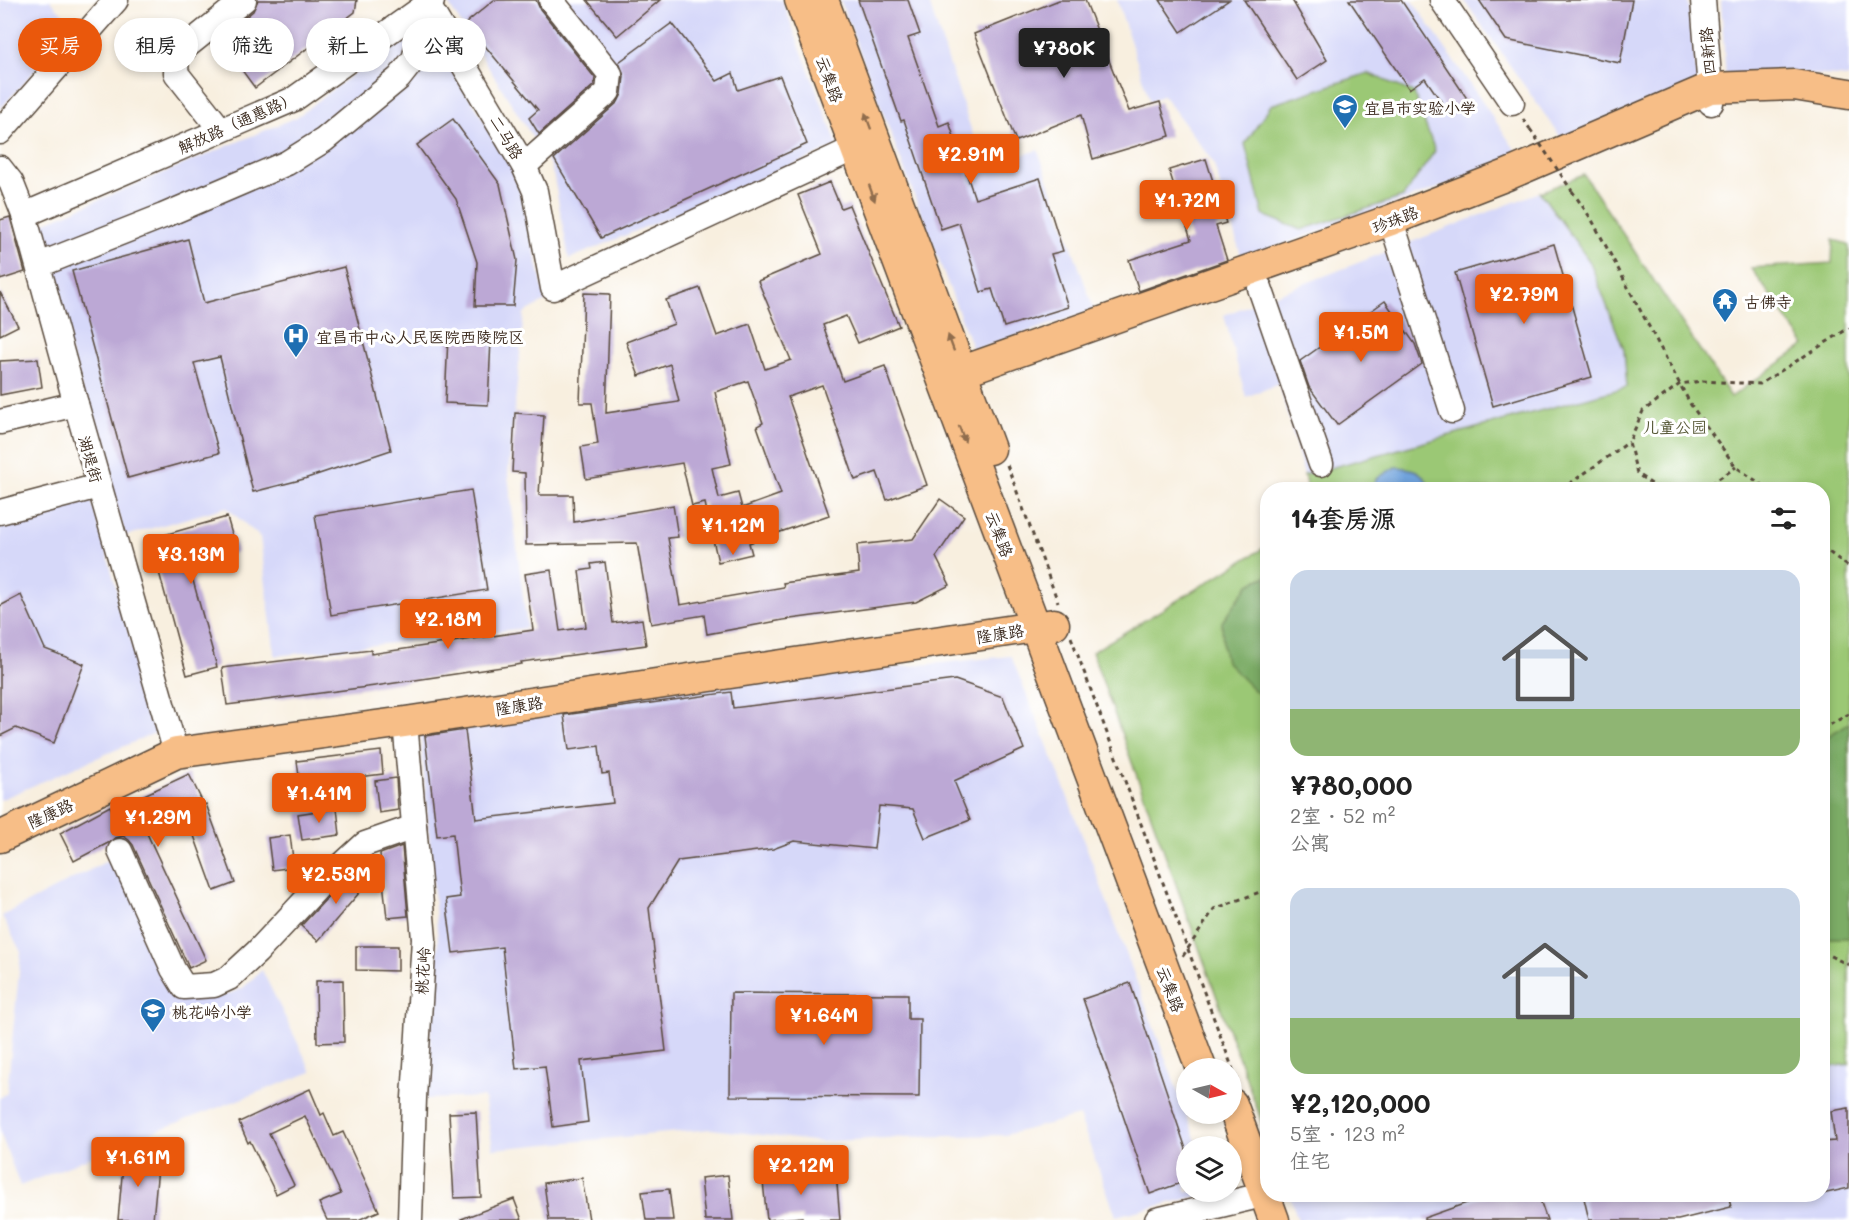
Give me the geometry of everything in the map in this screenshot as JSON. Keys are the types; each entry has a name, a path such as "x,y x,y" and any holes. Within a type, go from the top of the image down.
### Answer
{"main road":[{"name":"云集路","path":"800,0 855,148 1049,617 1183,956 1215,1058"},
{"name":"云集路","path":"823,0 954,384"},
{"name":"珍珠路","path":"954,384 1391,220 1711,95 1794,85 1849,94"},
{"name":"珍珠路","path":"954,384 1260,288 1512,190 1711,95 1795,101 1849,108"},
{"name":"云集路","path":"1049,617 1198,1058"},
{"name":"隆康路","path":"0,837 173,745 405,722 1049,617"},
{"name":"隆康路","path":"0,819 173,745 405,705 1049,617"},
{"path":"1242,1116 1260,1174"},
{"path":"1242,1178 1253,1209"},
{"path":"1268,1202 1274,1220"}],"street":[{"path":"221,130 176,73 177,54 244,0"},
{"path":"524,166 608,92 610,74 551,0"},
{"path":"1442,0 1512,103"},
{"name":"四新路","path":"1703,0 1711,95"},
{"path":"39,265 276,168 324,140 399,78 414,59 429,1"},
{"name":"解放路（通惠路）","path":"24,215 294,99 429,1"},
{"name":"二马路","path":"429,1 524,166 535,191 553,288 855,148"},
{"path":"0,132 103,5"},
{"name":"湖堤街","path":"0,168 11,182 39,265 173,745"},
{"path":"1396,236 1452,411"},
{"path":"1260,288 1321,464"},
{"path":"0,422 76,404"},
{"path":"0,512 99,486"},
{"name":"桃花岭","path":"405,722 424,939 414,1098 410,1220"},
{"path":"120,851 173,969 184,987 199,987 214,985 229,978 257,952 318,887 365,844 414,827"},
{"path":"1157,1220 1253,1209"}],"path":[{"path":"1530,129 1592,220 1691,405 1736,467 1758,482"},
{"path":"1572,482 1629,442 1643,411 1680,384 1702,381 1760,384 1849,328"},
{"path":"1629,442 1637,474 1649,482"},
{"path":"1006,463 1049,617 1222,1058"},
{"path":"1714,482 1736,467"},
{"path":"1830,553 1849,567"},
{"path":"1830,725 1849,714"},
{"path":"1183,956 1214,909 1260,892"},
{"path":"1830,956 1849,965"}],"shaded area":[{"path":"0,0 50,0 67,18 18,18 18,72 34,72 0,109"},
{"path":"451,0 782,0 838,146 569,259 550,165 486,63 486,18 457,18 448,3"},
{"path":"840,0 928,0 984,168 1038,150 1094,310 973,350"},
{"name":"宜昌市实验小学","path":"1117,0 1412,0 1521,158 1242,259 1213,162 1163,95 1150,102"},
{"path":"1464,0 1688,0 1698,85 1564,142"},
{"path":"1721,0 1849,0 1849,77 1784,72 1726,80"},
{"name":"宜昌市中心人民医院西陵院区","path":"402,36 402,72 455,72 517,175 546,301 524,313 508,475 527,628 275,656 260,537 226,507 125,536 34,227 297,117 355,72 390,72 390,45"},
{"path":"1540,192 1589,262 1624,350 1627,387 1304,475 1279,384 1246,397 1224,315"},
{"path":"87,484 157,732 0,800 0,505"},
{"path":"1011,656 1061,779 1176,1087 1176,1124 1190,1124 1194,1136 1176,1136 1176,1201 1116,1216 1079,1116 1005,1135 901,1137 821,1142 711,1129 493,1149 484,1097 425,1099 438,941 420,729 670,690"},
{"name":"桃花岭小学","path":"111,859 198,996 226,995 243,988 262,970 312,1072 145,1135 20,1186 0,1132 0,1098 7,1093 21,952 2,916"},
{"path":"1830,1064 1831,1067 1849,1064 1849,1220 1298,1220 1292,1202 1830,1202"}],"green space":[{"path":"1368,73 1414,93 1435,151 1403,197 1301,230 1263,215 1245,144 1271,105"},
{"name":"儿童公园","path":"1584,175 1731,397 1805,345 1751,268 1832,263 1833,240 1849,244 1849,1064 1831,1067 1830,1064 1830,482 1306,482 1304,475 1627,387 1624,350 1590,262 1540,192"},
{"path":"1260,550 1260,1117 1242,1067 1242,1058 1239,1058 1092,652"},
{"path":"1260,579 1260,694 1226,662 1223,647 1222,622 1249,584"},
{"path":"1849,723 1849,938 1830,938 1830,735"}],"water":[{"path":"1395,467 1417,471 1427,482 1375,482"}],"building":[{"path":"258,0 357,0 355,12 347,18 306,18 306,49 294,58 294,18 244,18 253,11"},
{"path":"494,0 536,0 540,9 595,78 594,85 539,134 529,118 538,110 486,47 486,18 472,18"},
{"path":"587,0 660,0 617,36"},
{"path":"858,0 908,0 920,34 908,38 939,126 949,122 975,199 1040,178 1063,251 1051,254 1068,307 1004,327 992,289 981,292 959,223 941,229 904,120 901,121"},
{"path":"1059,0 1085,0 1129,111 1160,102 1170,136 1093,159 1081,115 1016,141 974,34"},
{"path":"1160,0 1229,0 1181,32"},
{"path":"1244,0 1292,0 1327,60 1297,80"},
{"path":"1349,0 1401,0 1470,103 1451,116 1425,78 1409,89"},
{"path":"1479,0 1632,0 1620,63 1506,40"},
{"path":"672,23 717,81 733,73 738,90 780,76 807,144 601,238 554,159 618,102 622,94 624,76 619,62"},
{"path":"243,72 276,72 255,88"},
{"path":"453,119 500,184 517,260 513,306 475,306 477,262 456,199 417,145"},
{"path":"1206,159 1226,223 1216,226 1227,260 1139,291 1129,260 1191,240 1169,170"},
{"path":"830,182 841,208 849,205 899,326 858,343 846,316 823,325 843,381 885,366 927,485 887,500 877,472 855,480 822,385 788,397 829,515 749,543 752,554 718,562 705,503 692,506 682,463 586,479 581,447 598,444 592,403 580,403 584,293 610,294 606,413 679,402 670,364 639,376 626,342 674,324 666,300 700,288 717,336 750,324 765,369 791,360 758,281 822,254 798,195","holes":["748,381 763,423 757,426 781,494 742,508 738,493 719,498 712,468 731,464 715,392"]},
{"path":"10,217 25,272 0,280 0,220"},
{"path":"188,239 204,303 344,267 391,450 304,479 253,492 220,357 194,363 219,453 128,478 72,271"},
{"path":"1554,244 1592,377 1493,406 1455,273"},
{"path":"0,292 18,326 0,335"},
{"path":"1385,301 1415,344 1422,364 1337,425 1309,387 1300,361"},
{"path":"448,337 491,339 488,405 445,403"},
{"path":"38,359 42,387 0,395 0,361"},
{"path":"515,413 544,415 539,495 573,495 574,522 673,505 678,537 668,538 680,605 784,587 783,583 859,573 857,545 913,539 940,499 964,516 936,557 950,585 916,602 783,620 707,634 704,615 651,624 637,543 526,545 525,473 512,472"},
{"path":"471,490 487,590 331,615 315,515"},
{"path":"227,517 237,552 189,566 217,667 187,675 150,539"},
{"path":"605,562 613,623 642,619 646,645 521,662 522,664 375,686 227,705 222,668 371,650 371,654 533,630 525,574 551,570 560,631 586,627 579,571 592,569 591,564"},
{"path":"21,595 45,649 84,664 54,743 16,728 0,736 0,606"},
{"path":"955,680 1003,697 1024,749 954,781 970,820 925,838 913,809 879,806 874,849 794,841 773,849 678,861 649,908 666,1051 581,1061 588,1122 553,1127 545,1066 516,1069 502,947 453,953 446,899 460,897 453,834 437,836 425,736 465,730 476,819 613,803 609,773 602,774 599,746 569,750 564,715 731,692 733,708"},
{"path":"381,751 383,774 300,784 297,761"},
{"path":"189,774 204,805 206,804 235,883 214,891 184,808 144,827 206,960 189,968 129,840 123,836 115,838 74,861 60,833 110,806 112,810"},
{"path":"396,778 398,810 379,813 375,781"},
{"path":"337,808 340,835 302,840 298,814"},
{"path":"290,835 294,867 272,870 268,838"},
{"path":"402,846 408,916 387,918 380,854"},
{"path":"359,868 371,879 318,941 301,926"},
{"path":"356,946 398,946 398,971 356,970"},
{"path":"343,980 344,1042 317,1043 316,981"},
{"path":"1130,983 1182,1136 1176,1136 1176,1185 1150,1194 1083,999"},
{"path":"731,993 908,994 908,1019 920,1019 919,1097 730,1096"},
{"path":"310,1089 321,1115 324,1113 334,1136 343,1132 379,1211 358,1220 327,1220 319,1203 341,1194 305,1116 269,1133 294,1185 276,1194 239,1122"},
{"path":"1849,1108 1849,1188 1830,1192 1830,1141 1835,1141 1831,1111"},
{"path":"476,1112 481,1197 454,1198 449,1113"},
{"path":"124,1154 159,1157 153,1220 118,1220"},
{"path":"789,1169 790,1175 836,1172 840,1220 802,1220 802,1217 767,1220 762,1172"},
{"path":"728,1175 733,1220 705,1220 701,1178"},
{"path":"582,1178 589,1220 549,1220 544,1183"},
{"path":"669,1189 673,1220 646,1220 642,1192"},
{"path":"514,1199 522,1220 461,1219"},
{"path":"1469,1202 1541,1202 1547,1220 1424,1220 1424,1218"},
{"path":"1585,1202 1730,1202 1731,1207 1678,1220 1589,1220"}],"place":[{"name":"宜昌市实验小学","path":"1345,130"},
{"name":"古佛寺","path":"1725,324"},
{"name":"宜昌市中心人民医院西陵院区","path":"296,359"},
{"name":"桃花岭小学","path":"153,1034"}]}
